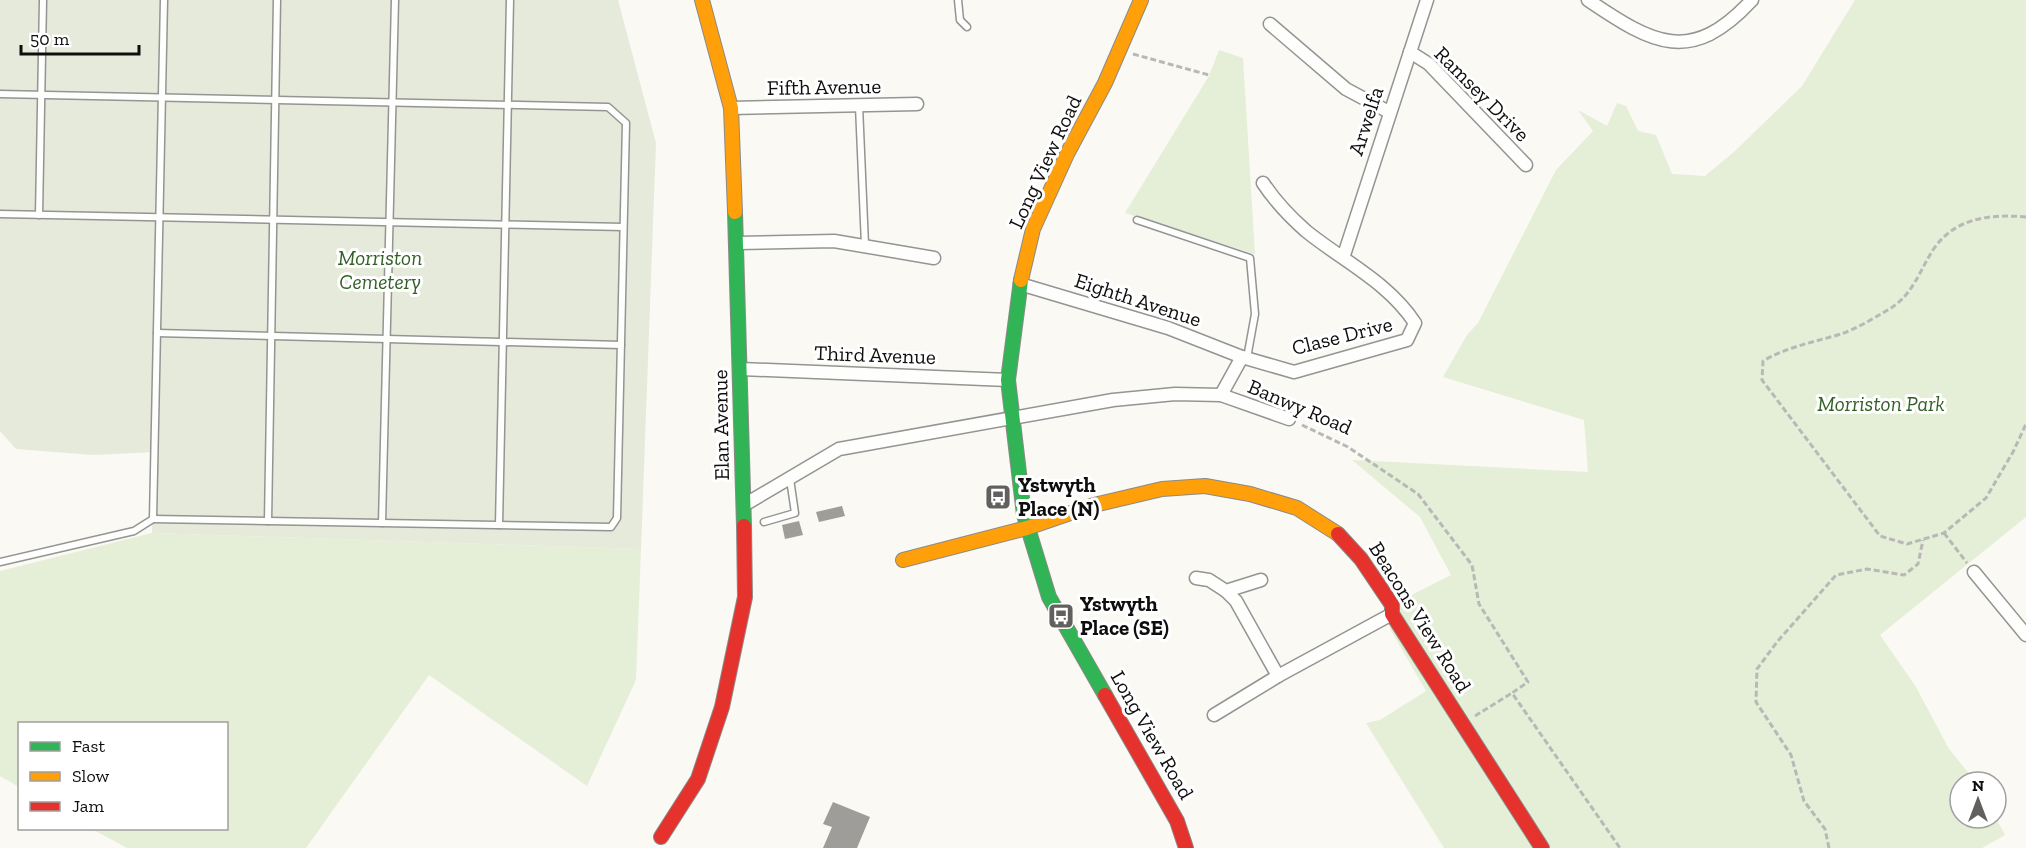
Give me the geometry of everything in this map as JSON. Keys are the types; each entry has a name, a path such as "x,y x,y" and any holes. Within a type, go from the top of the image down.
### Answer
{"street":[{"name":"Elan Avenue","path":"661,837 698,779 722,707 745,597 741,369 731,108 702,0"},
{"name":"Long View Road","path":"1141,0 1120,50 1067,153 1033,229 1020,284 1008,380 1027,528 1049,597 1177,821 1186,848"},
{"name":"Arwelfa","path":"1344,255 1427,0"},
{"path":"1588,0 1637,32 1664,40 1690,43 1736,18 1752,0"},
{"path":"1270,24 1346,89 1389,112"},
{"name":"Ramsey Drive","path":"1410,52 1430,64 1526,165"},
{"name":"Fifth Avenue","path":"731,108 917,105"},
{"path":"1263,183 1274,200 1306,231 1344,255"},
{"path":"737,243 834,241 934,258"},
{"name":"Clase Drive","path":"1245,358 1294,372 1407,340 1414,323 1405,308 1344,255"},
{"name":"Eighth Avenue","path":"1020,284 1168,328 1245,358"},
{"path":"1221,395 1245,358"},
{"name":"Third Avenue","path":"741,369 1008,380"},
{"name":"Banwy Road","path":"744,505 840,449 1113,400 1175,394 1221,395 1289,419"},
{"name":"Beacons View Road","path":"903,560 1027,528 1094,505 1162,489 1205,486 1250,494 1297,508 1335,531 1361,558 1392,605 1392,614 1542,848"},
{"path":"1974,572 2026,635"},
{"path":"1196,578 1209,580 1236,601 1278,676"},
{"path":"1226,591 1261,580"},
{"path":"1214,715 1278,676 1392,614"}],"lane":[{"path":"39,215 43,0"},
{"path":"153,519 164,0"},
{"path":"268,521 278,0"},
{"path":"382,523 395,0"},
{"path":"499,525 510,0"},
{"path":"958,0 960,20 967,27"},
{"path":"0,94 608,107 626,123 617,518 611,527 153,519 134,531 0,562"},
{"path":"859,106 865,245"},
{"path":"0,214 623,226"},
{"path":"1137,220 1250,258 1255,314 1245,358"},
{"path":"157,333 621,345"},
{"path":"764,522 795,513 790,479"}],"path":[{"path":"1120,50 1209,75"},
{"path":"2026,217 1996,215 1960,224 1936,246 1917,282 1889,310 1843,333 1780,351 1763,360 1762,380 1880,536 1907,544 1944,533 1986,498 2013,452 2026,424"},
{"name":"Banwy Road","path":"1289,419 1348,447 1418,494 1472,565 1479,604 1528,682 1512,693"},
{"path":"1944,533 1974,572"},
{"path":"1829,848 1825,829 1804,801 1791,755 1756,702 1757,669 1777,642 1836,575 1867,568 1904,575 1918,564 1923,539"},
{"path":"1472,718 1512,693 1620,848"}],"green space":[{"name":"Morriston Cemetery","path":"0,0 618,0 656,143 641,549 152,533 154,452 93,455 16,449 0,431"},
{"name":"Morriston Park","path":"1855,0 2026,0 2026,517 1880,635 1916,687 1949,749 1966,770 1948,770 1948,830 2002,830 2005,835 1982,848 1444,848 1366,723 1380,720 1426,691 1390,629 1392,605 1451,575 1420,517 1352,460 1588,472 1584,420 1443,377 1467,335 1478,323 1556,170 1593,131 1578,110 1607,126 1617,103 1626,106 1638,131 1656,135 1672,174 1705,176 1735,151 1802,86"},
{"path":"1219,50 1243,58 1255,254 1125,213 1209,76"},
{"path":"152,533 641,549 636,680 587,786 429,675 306,848 127,848 94,830 228,830 228,722 18,722 18,786 0,776 0,571"}],"building":[{"path":"842,506 845,516 819,522 816,512"},
{"path":"799,521 803,535 785,539 782,525"},
{"path":"833,802 870,817 857,848 823,848 832,827 823,824"}],"traffic: fast":[{"path":"735,212 744,526"},
{"path":"1021,280 1008,380 1024,515 1049,597 1105,695"}],"traffic: slow":[{"path":"702,0 731,108 735,212"},
{"path":"1021,280 1033,229 1067,154 1105,83 1141,0"},
{"path":"903,560 1027,528 1094,505 1162,489 1205,486 1250,494 1297,508 1338,534"}],"traffic: jam":[{"path":"661,837 698,779 722,707 745,597 744,526"},
{"path":"1338,534 1361,559 1392,605 1392,614 1542,848"},
{"path":"1105,695 1177,821 1186,848"}],"place":[{"name":"Ystwyth Place (N)","path":"998,497"},
{"name":"Ystwyth Place (SE)","path":"1061,616"}]}
